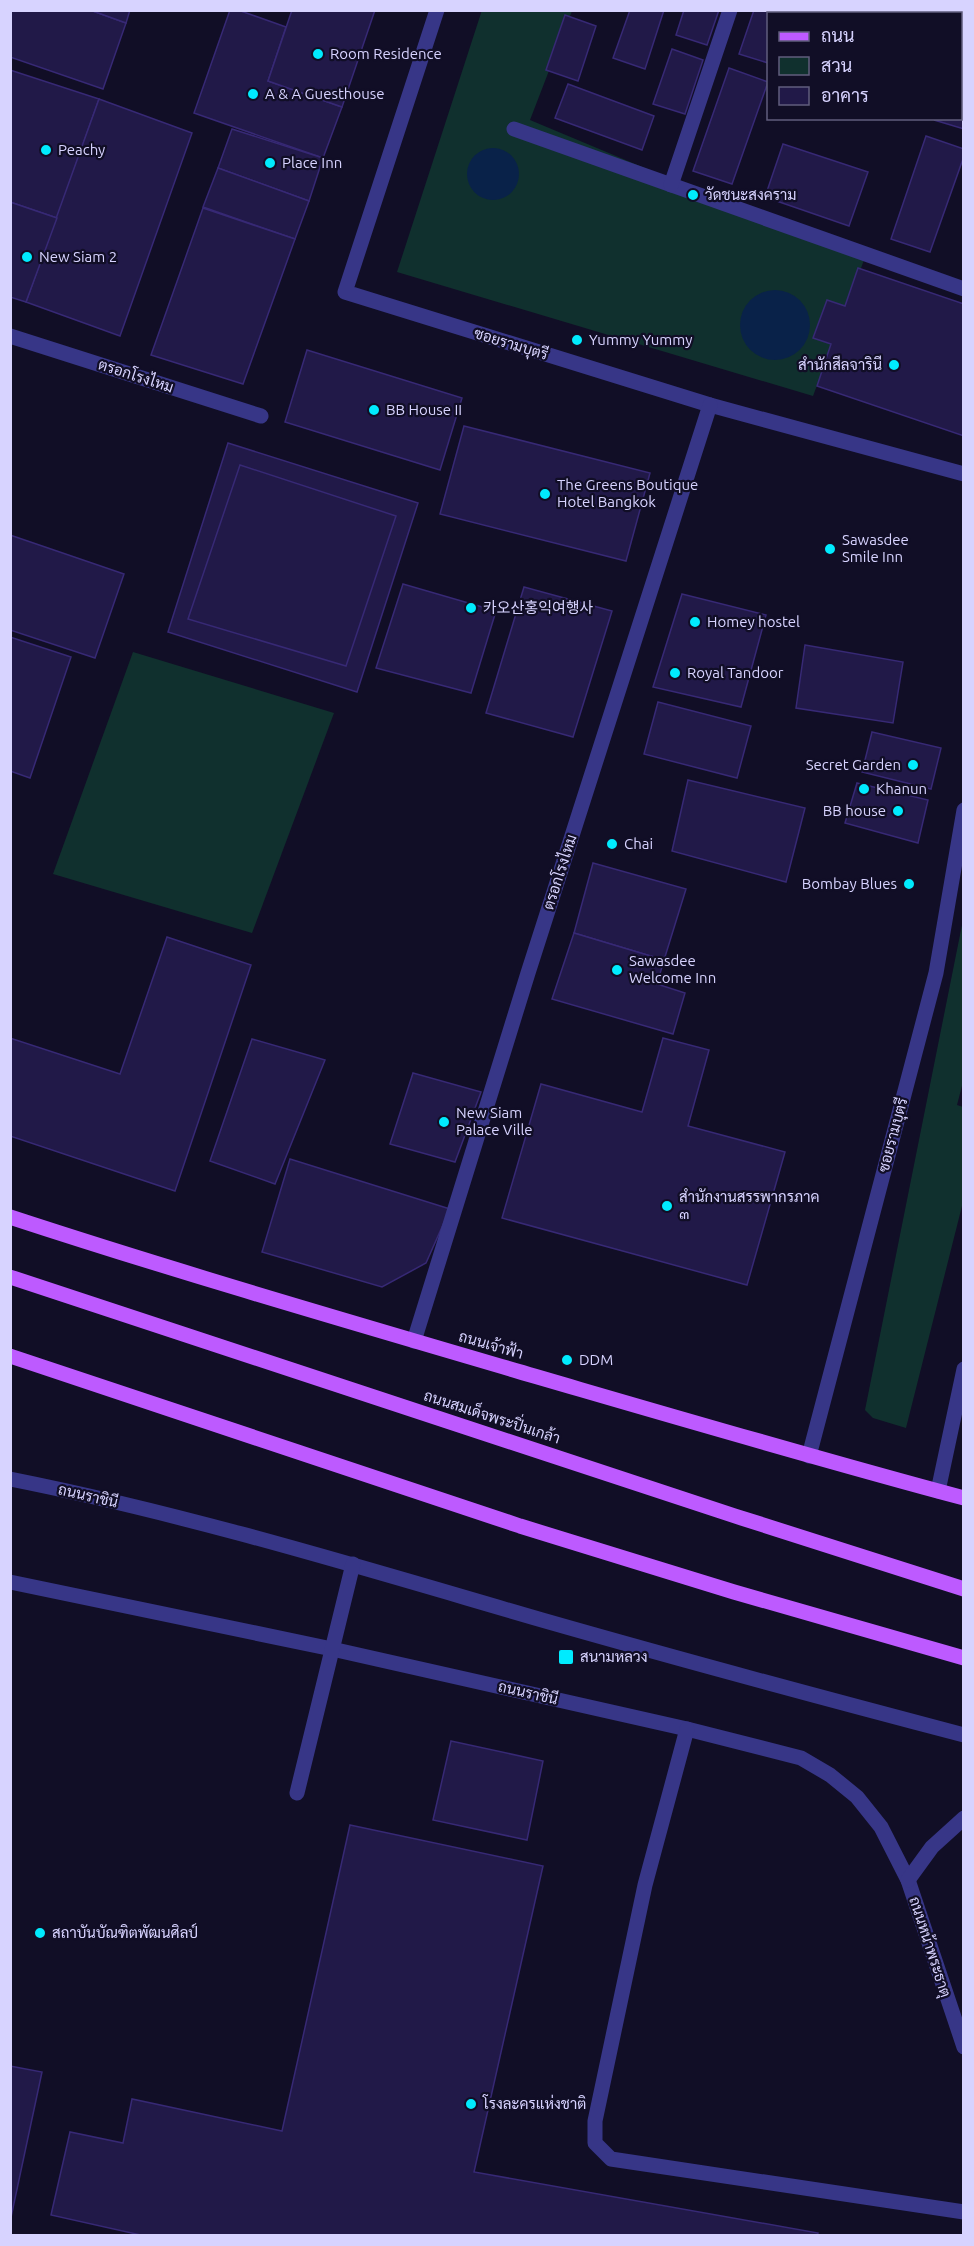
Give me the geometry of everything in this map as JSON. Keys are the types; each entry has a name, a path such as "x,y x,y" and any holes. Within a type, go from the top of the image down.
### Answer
{"main road":[{"name":"ถนนเจ้าฟ้า","path":"10,1217 158,1265 414,1341 809,1456 963,1498"},
{"name":"ถนนสมเด็จพระปิ่นเกล้า","path":"10,1277 963,1589"},
{"path":"10,1356 520,1526 734,1592 963,1658"}],"street":[{"name":"ซอยรามบุตรี","path":"437,10 345,292 710,405 963,474"},
{"path":"671,185 730,10"},
{"path":"514,129 963,289"},
{"name":"ตรอกโรงไหม","path":"10,336 261,416"},
{"name":"ตรอกโรงไหม","path":"414,1341 524,984 710,405"},
{"name":"ซอยรามบุตรี","path":"809,1456 936,973 963,810"},
{"path":"938,1491 963,1370"},
{"name":"ถนนราชินี","path":"10,1479 144,1509 353,1564 654,1652 963,1735"},
{"path":"297,1793 353,1564"},
{"name":"ถนนราชินี","path":"10,1582 332,1649 687,1729 801,1758 830,1775 857,1797 881,1827 908,1880"},
{"path":"687,1729 643,1896 595,2121 595,2143 611,2159 963,2212"},
{"path":"908,1880 932,1847 963,1818"},
{"name":"ถนนหน้าพระธาตุ","path":"908,1880 963,2048"}],"green space":[{"path":"482,10 572,11 530,120 864,260 813,396 397,272"},
{"path":"133,652 334,713 252,933 53,874"},
{"path":"963,920 964,1078 957,1105 963,1107 963,1202 906,1428 873,1418 865,1410"}],"water":[{"path":"488,148 498,148 512,155 519,174 512,193 498,200 488,200 478,196 471,189 467,179 467,169 471,159 478,152"},
{"path":"775,290 788,293 800,300 807,312 810,325 807,338 800,350 788,357 775,360 762,357 750,350 743,338 740,325 743,312 750,300 762,293"}],"building":[{"path":"10,10 90,10 126,23 103,89 10,57"},
{"path":"90,10 130,10 126,23"},
{"name":"A & A Guesthouse","path":"230,10 238,10 286,27 268,81 342,107 323,158 194,113"},
{"name":"Room Residence","path":"292,10 375,10 342,107 268,81"},
{"path":"630,10 664,10 645,69 613,58"},
{"path":"684,10 719,10 707,45 676,35"},
{"path":"754,10 798,10 798,12 767,12 767,63 739,54"},
{"path":"820,10 936,10 936,12 820,12"},
{"path":"565,15 596,26 578,81 546,70"},
{"path":"964,36 964,129 934,120 962,120 962,40"},
{"path":"672,49 703,60 685,114 653,104"},
{"path":"729,68 767,82 732,184 693,171"},
{"name":"Peachy","path":"10,70 99,99 57,218 10,202"},
{"path":"568,84 654,116 642,150 555,118"},
{"path":"99,99 192,133 120,336 26,302"},
{"name":"Place Inn","path":"232,129 323,158 309,201 218,168"},
{"path":"926,136 964,149 964,156 930,252 891,239"},
{"path":"783,144 868,172 849,226 765,197"},
{"path":"218,168 309,201 295,239 203,207"},
{"name":"New Siam 2","path":"10,202 57,218 26,302 10,297"},
{"path":"203,208 295,239 243,384 151,355"},
{"name":"สำนักสีลจารินี","path":"858,268 964,304 964,436 817,386 831,344 813,338 827,300 845,306"},
{"name":"BB House II","path":"307,350 462,398 440,470 285,422"},
{"name":"The Greens Boutique Hotel Bangkok","path":"464,426 650,473 626,561 440,514"},
{"path":"228,443 418,503 357,692 168,632"},
{"path":"240,465 396,516 346,666 188,619"},
{"path":"10,535 124,574 95,658 10,630"},
{"path":"403,584 496,611 471,693 376,668"},
{"path":"524,587 612,611 573,737 486,713"},
{"path":"682,594 766,615 741,707 653,687"},
{"path":"10,637 71,657 30,778 10,771"},
{"path":"805,645 903,662 893,723 796,708"},
{"path":"658,702 751,726 737,778 644,754"},
{"path":"872,732 941,748 931,789 862,772"},
{"path":"688,780 805,808 786,882 672,851"},
{"path":"857,783 928,800 918,843 845,823"},
{"path":"593,863 686,889 664,960 574,933"},
{"path":"574,933 664,960 657,984 685,993 673,1034 552,999"},
{"path":"167,937 251,965 175,1191 10,1136 10,1038 120,1074"},
{"path":"663,1038 709,1050 688,1126 785,1152 747,1285 502,1218 541,1084 642,1112"},
{"path":"252,1039 325,1060 275,1184 210,1161"},
{"path":"413,1073 481,1092 455,1162 390,1144"},
{"path":"290,1159 450,1209 426,1263 382,1287 262,1252"},
{"path":"451,1741 543,1761 527,1840 433,1820"},
{"path":"350,1825 543,1866 474,2172 818,2233 817,2236 145,2236 51,2215 70,2132 123,2143 132,2099 282,2131"},
{"path":"10,2066 42,2072 10,2222"}],"place":[{"name":"Room Residence","path":"318,54"},
{"name":"A & A Guesthouse","path":"253,94"},
{"name":"Peachy","path":"46,150"},
{"name":"Place Inn","path":"270,163"},
{"name":"วัดชนะสงคราม","path":"693,195"},
{"name":"New Siam 2","path":"27,257"},
{"name":"Yummy Yummy","path":"577,340"},
{"name":"สำนักสีลจารินี","path":"894,365"},
{"name":"BB House II","path":"374,410"},
{"name":"The Greens Boutique Hotel Bangkok","path":"545,494"},
{"name":"Sawasdee Smile Inn","path":"830,549"},
{"name":"카오산홍익여행사","path":"471,608"},
{"name":"Homey hostel","path":"695,622"},
{"name":"Royal Tandoor","path":"675,673"},
{"name":"Secret Garden","path":"913,765"},
{"name":"Khanun","path":"864,789"},
{"name":"BB house","path":"898,811"},
{"name":"Chai","path":"612,844"},
{"name":"Bombay Blues","path":"909,884"},
{"name":"Sawasdee Welcome Inn","path":"617,970"},
{"name":"New Siam Palace Ville","path":"444,1122"},
{"name":"สำนักงานสรรพากรภาค ๓","path":"667,1206"},
{"name":"DDM","path":"567,1360"},
{"name":"สนามหลวง","path":"566,1657"},
{"name":"สถาบันบัณฑิตพัฒนศิลป์","path":"40,1933"},
{"name":"โรงละครแห่งชาติ","path":"471,2104"}]}
